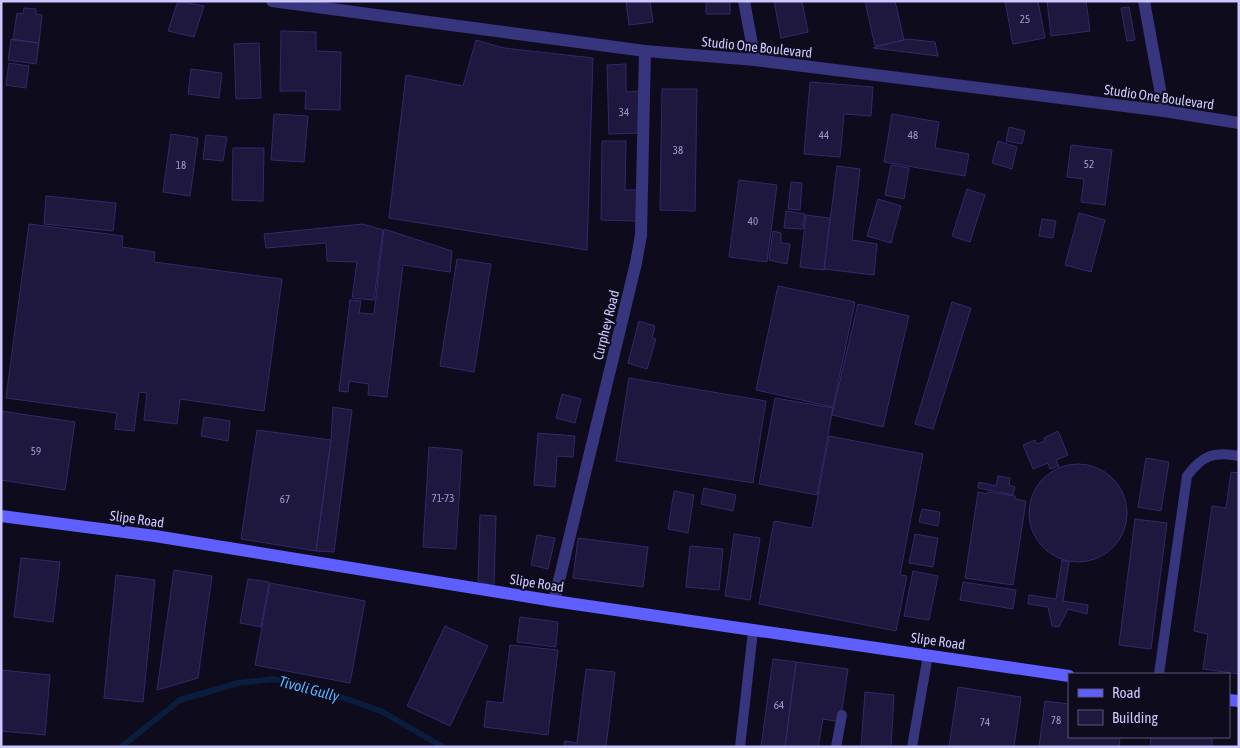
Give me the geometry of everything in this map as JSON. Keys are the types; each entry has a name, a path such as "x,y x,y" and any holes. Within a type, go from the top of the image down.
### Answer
{"main road":[{"name":"Slipe Road","path":"1,516 156,536 554,601 1068,676"}],"street":[{"name":"Studio One Boulevard","path":"272,1 645,51 755,60 1164,111 1239,123"},
{"path":"744,1 755,60"},
{"path":"1144,1 1164,111"},
{"name":"Curphey Road","path":"554,601 636,263 641,235 645,51"}],"lane":[{"path":"1159,673 1187,476 1197,462 1212,455 1230,454 1239,456"},
{"path":"740,747 753,631"},
{"path":"912,747 928,655"},
{"path":"836,747 842,715"}],"building":[{"path":"178,1 204,6 194,37 168,31"},
{"path":"626,1 650,1 653,22 629,25"},
{"path":"706,1 730,1 730,14 706,14"},
{"path":"774,1 802,1 808,32 781,38"},
{"path":"865,1 895,1 904,40 875,46"},
{"path":"1005,1 1038,1 1045,38 1013,44"},
{"path":"1047,1 1086,1 1090,31 1051,36"},
{"path":"1129,7 1135,40 1127,41 1121,8"},
{"path":"24,8 36,9 36,14 42,15 39,43 13,40 17,13 23,14"},
{"path":"281,31 316,32 316,51 341,52 340,110 305,109 306,91 280,91"},
{"path":"11,39 39,43 36,64 8,60"},
{"path":"907,39 935,42 938,56 873,48"},
{"path":"476,40 504,48 593,58 587,250 389,218 406,75 463,86"},
{"path":"259,43 261,98 236,99 234,44"},
{"path":"9,63 29,66 26,88 6,85"},
{"path":"626,64 626,92 639,91 641,133 609,134 607,65"},
{"path":"191,69 222,73 219,98 188,94"},
{"path":"810,82 873,87 871,116 844,114 840,157 804,154"},
{"path":"662,89 697,89 695,211 660,210"},
{"path":"274,114 308,116 304,162 271,160"},
{"path":"892,114 939,122 935,148 969,154 965,176 884,162"},
{"path":"1009,127 1025,131 1022,144 1006,141"},
{"path":"171,134 198,138 190,196 163,192"},
{"path":"206,135 227,137 223,161 203,159"},
{"path":"602,141 626,141 625,190 637,190 636,221 601,220"},
{"path":"998,141 1017,147 1012,169 992,163"},
{"path":"1071,145 1112,150 1105,205 1081,202 1084,179 1067,177"},
{"path":"233,148 264,148 263,201 232,200"},
{"path":"891,165 909,168 904,199 885,195"},
{"path":"837,166 860,169 852,240 877,244 874,275 824,269"},
{"path":"739,180 777,185 767,262 729,257"},
{"path":"791,182 802,183 800,210 788,209"},
{"path":"967,189 985,195 970,242 952,236"},
{"path":"46,196 116,203 113,231 44,224"},
{"path":"878,199 901,206 891,243 867,236"},
{"path":"786,211 805,214 803,229 784,228"},
{"path":"1079,213 1105,220 1091,272 1065,265"},
{"path":"806,215 830,218 824,270 800,267"},
{"path":"1042,219 1056,221 1053,238 1039,236"},
{"path":"29,224 123,236 122,247 155,252 154,262 282,279 264,411 180,399 177,424 144,420 147,393 139,392 134,431 115,429 117,413 6,398"},
{"path":"363,224 383,230 374,300 352,298 357,262 327,261 326,243 266,248 264,234"},
{"path":"384,229 452,251 450,272 403,265 387,397 368,395 369,384 349,381 348,392 339,391 350,300 361,301 359,313 374,314"},
{"path":"773,231 781,233 781,243 790,244 787,264 769,260"},
{"path":"457,259 491,264 474,372 440,366"},
{"path":"778,286 855,302 833,407 756,390"},
{"path":"952,302 971,308 933,429 915,424"},
{"path":"858,304 909,316 883,427 832,415"},
{"path":"639,321 655,326 652,338 656,339 647,369 628,363"},
{"path":"629,378 766,401 753,483 616,461"},
{"path":"562,394 581,399 575,423 556,418"},
{"path":"775,398 833,408 817,495 759,484"},
{"path":"333,407 352,410 334,552 316,551 331,440"},
{"path":"1,411 75,422 65,490 1,480"},
{"path":"204,417 230,421 228,441 201,436"},
{"path":"257,430 331,440 316,551 241,539"},
{"path":"1058,431 1068,455 1056,460 1059,466 1050,469 1048,463 1033,469 1023,445 1035,440 1037,444 1045,441 1044,438"},
{"path":"538,433 575,436 573,457 557,456 555,487 534,485"},
{"path":"829,436 923,454 900,575 907,576 896,631 759,604 774,521 812,528"},
{"path":"429,447 462,450 456,549 423,547"},
{"path":"1146,458 1169,462 1161,511 1138,507"},
{"path":"1078,464 1088,465 1105,472 1119,486 1126,503 1126,523 1119,540 1105,554 1088,561 1078,562 1068,561 1051,554 1037,540 1030,523 1029,513 1030,503 1037,486 1051,472 1068,465"},
{"path":"1231,472 1239,473 1239,674 1203,669 1208,634 1194,631 1212,506 1226,508"},
{"path":"998,476 1010,478 1009,485 1015,487 1013,495 978,488 979,482 996,486"},
{"path":"704,488 736,495 733,511 701,504"},
{"path":"674,491 694,495 688,533 668,529"},
{"path":"978,492 1015,496 1015,499 1026,501 1013,585 965,578"},
{"path":"922,509 940,512 938,526 919,522"},
{"path":"480,515 496,516 494,586 478,581"},
{"path":"1135,519 1167,523 1151,649 1119,645"},
{"path":"734,534 760,538 750,600 725,596"},
{"path":"915,534 938,538 933,567 909,563"},
{"path":"537,535 555,538 548,569 531,565"},
{"path":"578,538 648,547 643,587 573,578"},
{"path":"690,546 723,549 719,590 686,587"},
{"path":"21,558 60,562 53,622 14,617"},
{"path":"1062,560 1069,562 1063,601 1088,605 1087,614 1068,609 1059,627 1052,626 1048,607 1028,604 1029,595 1056,599"},
{"path":"174,570 212,576 198,678 157,690"},
{"path":"913,571 938,576 929,620 904,616"},
{"path":"116,575 155,580 143,702 104,698"},
{"path":"248,579 269,582 261,627 240,623"},
{"path":"963,582 1016,590 1013,609 960,600"},
{"path":"270,583 365,601 350,683 255,665"},
{"path":"520,617 558,622 556,647 517,642"},
{"path":"445,626 488,646 450,726 407,706"},
{"path":"510,645 558,650 548,735 484,727 487,701 503,703"},
{"path":"773,659 796,662 785,747 761,747"},
{"path":"796,662 848,669 840,722 823,719 818,747 785,747"},
{"path":"586,669 615,672 606,747 564,747 565,741 577,743"},
{"path":"1,670 50,675 45,735 1,731"},
{"path":"958,687 1021,697 1014,747 949,747"},
{"path":"865,692 894,695 891,747 861,747"},
{"path":"1045,701 1068,704 1068,738 1120,738 1119,747 1039,747"},
{"path":"1151,738 1212,738 1212,747 1150,747"}],"waterway":[{"name":"Tivoli Gully","path":"121,747 180,700 238,683 273,679 306,685 381,711 443,747"}]}
